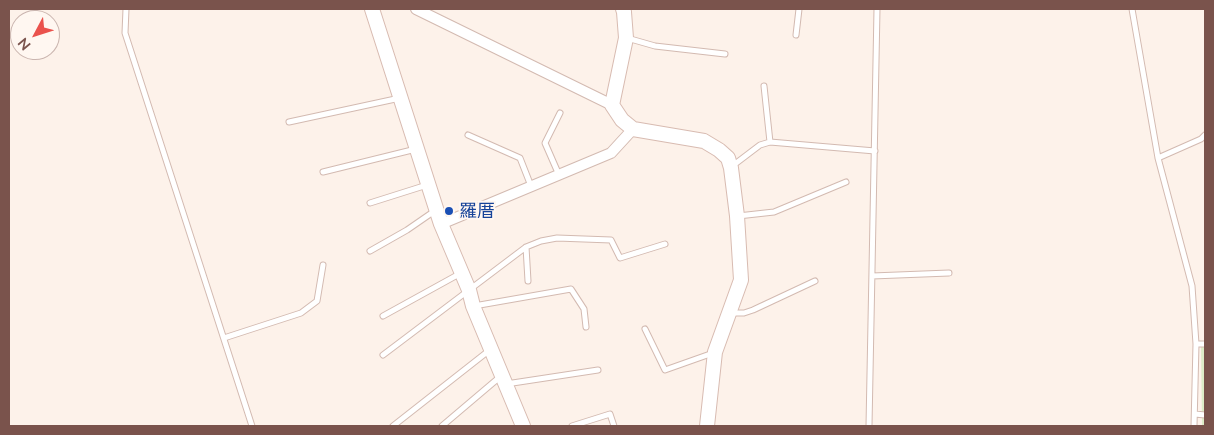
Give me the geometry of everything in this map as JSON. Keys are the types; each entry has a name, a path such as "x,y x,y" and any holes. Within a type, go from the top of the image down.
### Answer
{"street":[{"path":"372,9 436,210 469,290 472,306 504,380 520,425"},
{"path":"416,9 612,105 622,120 632,129 704,141 728,158 737,216 741,280 716,352 707,426"},
{"path":"612,105 626,38 622,10"},
{"path":"441,224 611,153 632,129"}],"lane":[{"path":"126,9 125,33 252,426"},
{"path":"796,35 799,9"},
{"path":"869,426 877,9"},
{"path":"1132,9 1158,158 1192,286 1196,344 1194,426"},
{"path":"626,38 655,46 725,54"},
{"path":"764,86 770,142"},
{"path":"289,122 400,98"},
{"path":"558,175 545,143 560,112"},
{"path":"468,135 520,158 530,186"},
{"path":"1158,158 1201,139 1205,135"},
{"path":"731,168 760,145 770,142 874,151"},
{"path":"323,172 417,149"},
{"path":"737,216 774,212 846,182"},
{"path":"370,204 428,185"},
{"path":"370,250 406,230 436,210"},
{"path":"383,355 526,248 541,241 557,238 612,240 620,258 665,244"},
{"path":"526,248 528,281"},
{"path":"224,338 301,313 317,301 323,265"},
{"path":"383,316 461,273"},
{"path":"872,276 949,273"},
{"path":"730,313 744,313 815,281"},
{"path":"472,306 571,289 584,308 586,327"},
{"path":"645,329 665,370 716,352"},
{"path":"1196,344 1205,344"},
{"path":"393,426 491,349"},
{"path":"442,426 504,380 598,370"},
{"path":"572,426 610,414 614,426"},
{"path":"1195,414 1205,415"}],"green space":[{"path":"1201,344 1205,344 1205,426 1202,426"}],"place":[{"name":"羅厝","path":"449,211"}]}
